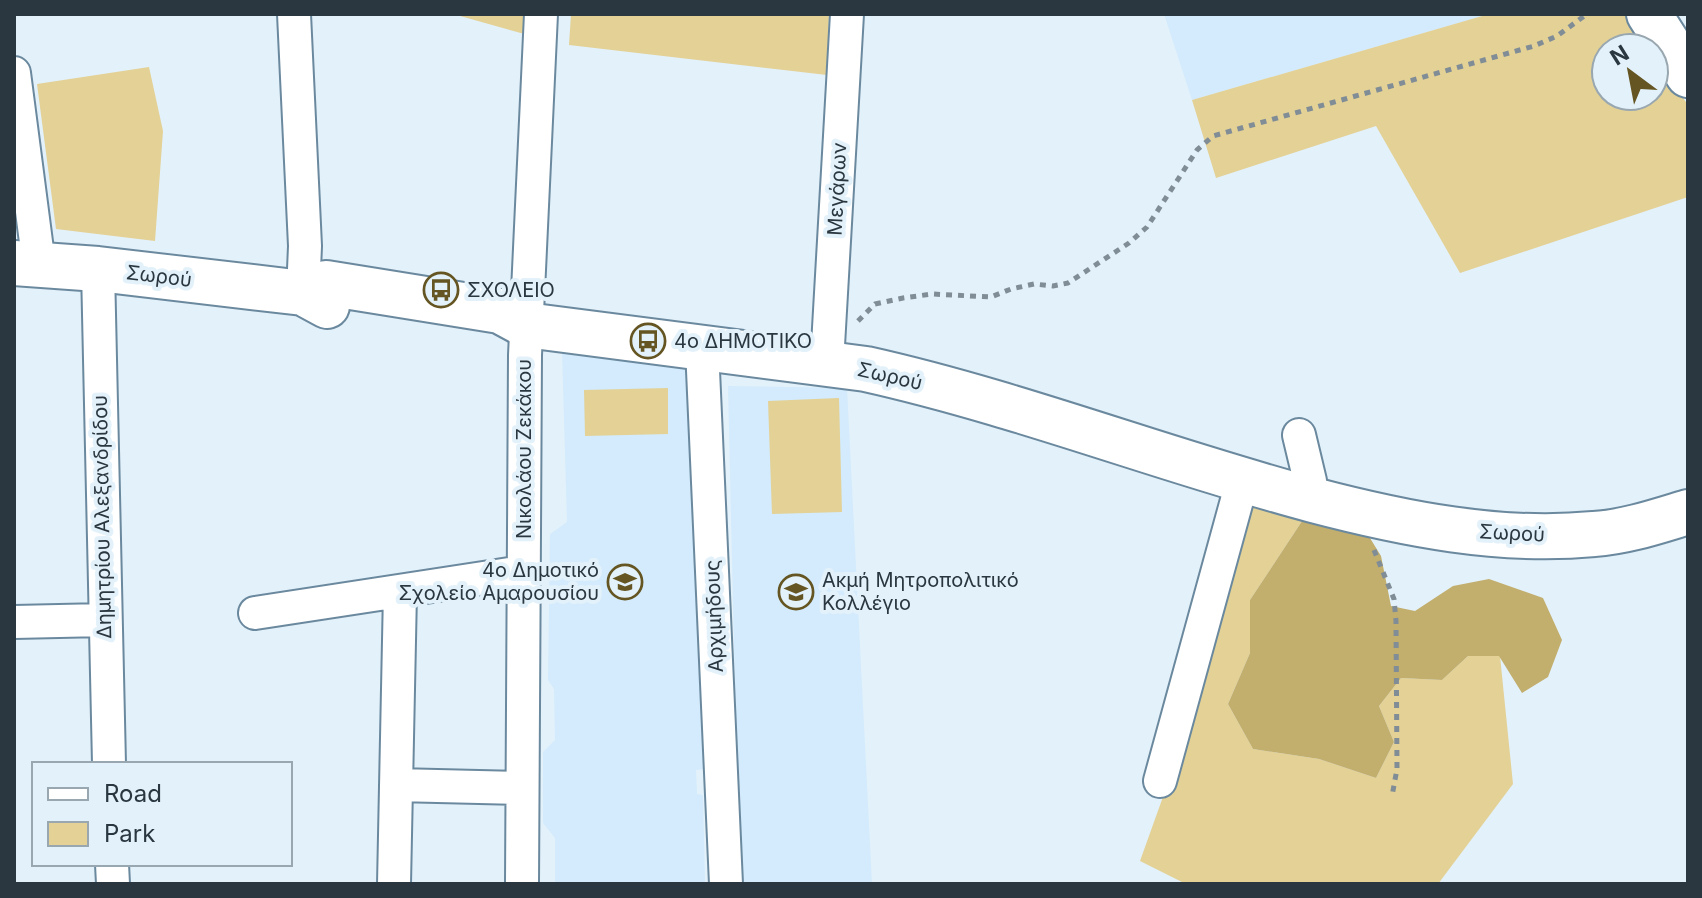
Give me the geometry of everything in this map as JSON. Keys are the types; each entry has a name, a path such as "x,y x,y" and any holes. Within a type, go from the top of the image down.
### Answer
{"street":[{"path":"294,14 305,246 303,293"},
{"name":"Νικολάου Ζεκάκου","path":"522,884 526,325 541,14"},
{"name":"Μεγάρων","path":"827,363 847,14"},
{"path":"1649,14 1688,75"},
{"path":"14,73 26,264"},
{"name":"Σωρού","path":"26,264 98,269 303,293 326,283 500,311 526,325 827,363 905,378 1242,482 1406,523 1527,536 1595,534 1652,523 1688,512"},
{"name":"Δημητρίου Αλεξανδρίδου","path":"98,269 109,762"},
{"name":"Αρχιμήδους","path":"702,348 726,884"},
{"path":"1299,435 1311,499"},
{"path":"1160,781 1242,482"},
{"path":"255,613 523,572"},
{"path":"394,884 400,592"},
{"path":"14,622 104,620"},
{"path":"396,785 522,788"}],"path":[{"path":"827,363 875,304 932,294 991,297 1034,284 1053,286 1068,283 1129,243 1147,227 1197,150 1213,136 1534,46 1557,36 1587,14"},
{"path":"1362,513 1394,599 1397,769 1392,796"}],"shaded area":[{"path":"1164,14 1489,14 1192,100"},
{"name":"4ο Δημοτικό Σχολείο Αμαρουσίου","path":"562,350 693,369 704,769 696,770 697,794 703,795 705,884 555,884 555,838 543,823 543,752 555,740 554,689 548,680 550,534 567,522"},
{"name":"Ακμή Μητροπολιτικό Κολλέγιο","path":"728,386 847,388 872,884 742,884"},
{"path":"1312,506 1362,525 1381,556 1391,606 1415,611 1453,586 1489,579 1543,598 1562,640 1548,677 1522,693 1499,656 1468,656 1442,680 1401,678 1379,706 1394,742 1376,778 1319,759 1253,749 1228,704 1250,653 1250,600"}],"green space":[{"path":"453,14 529,14 528,35"},
{"path":"571,14 829,14 827,75 569,45"},
{"path":"1489,14 1630,14 1640,32 1590,32 1590,112 1670,112 1670,79 1688,105 1688,197 1460,273 1376,126 1216,178 1192,100"},
{"path":"149,67 163,131 155,241 56,229 37,84"},
{"path":"668,388 668,434 585,436 584,390"},
{"path":"839,398 842,512 772,514 768,401"},
{"path":"1252,495 1312,506 1250,600 1250,653 1228,704 1253,749 1319,759 1376,778 1394,742 1379,706 1401,678 1442,680 1468,656 1500,656 1513,784 1438,884 1186,884 1140,861 1164,794"}],"place":[{"name":"ΣΧΟΛΕΙΟ","path":"441,290"},
{"name":"4ο ΔΗΜΟΤΙΚΟ","path":"648,341"},
{"name":"4ο Δημοτικό Σχολείο Αμαρουσίου","path":"625,582"},
{"name":"Ακμή Μητροπολιτικό Κολλέγιο","path":"796,592"}]}
